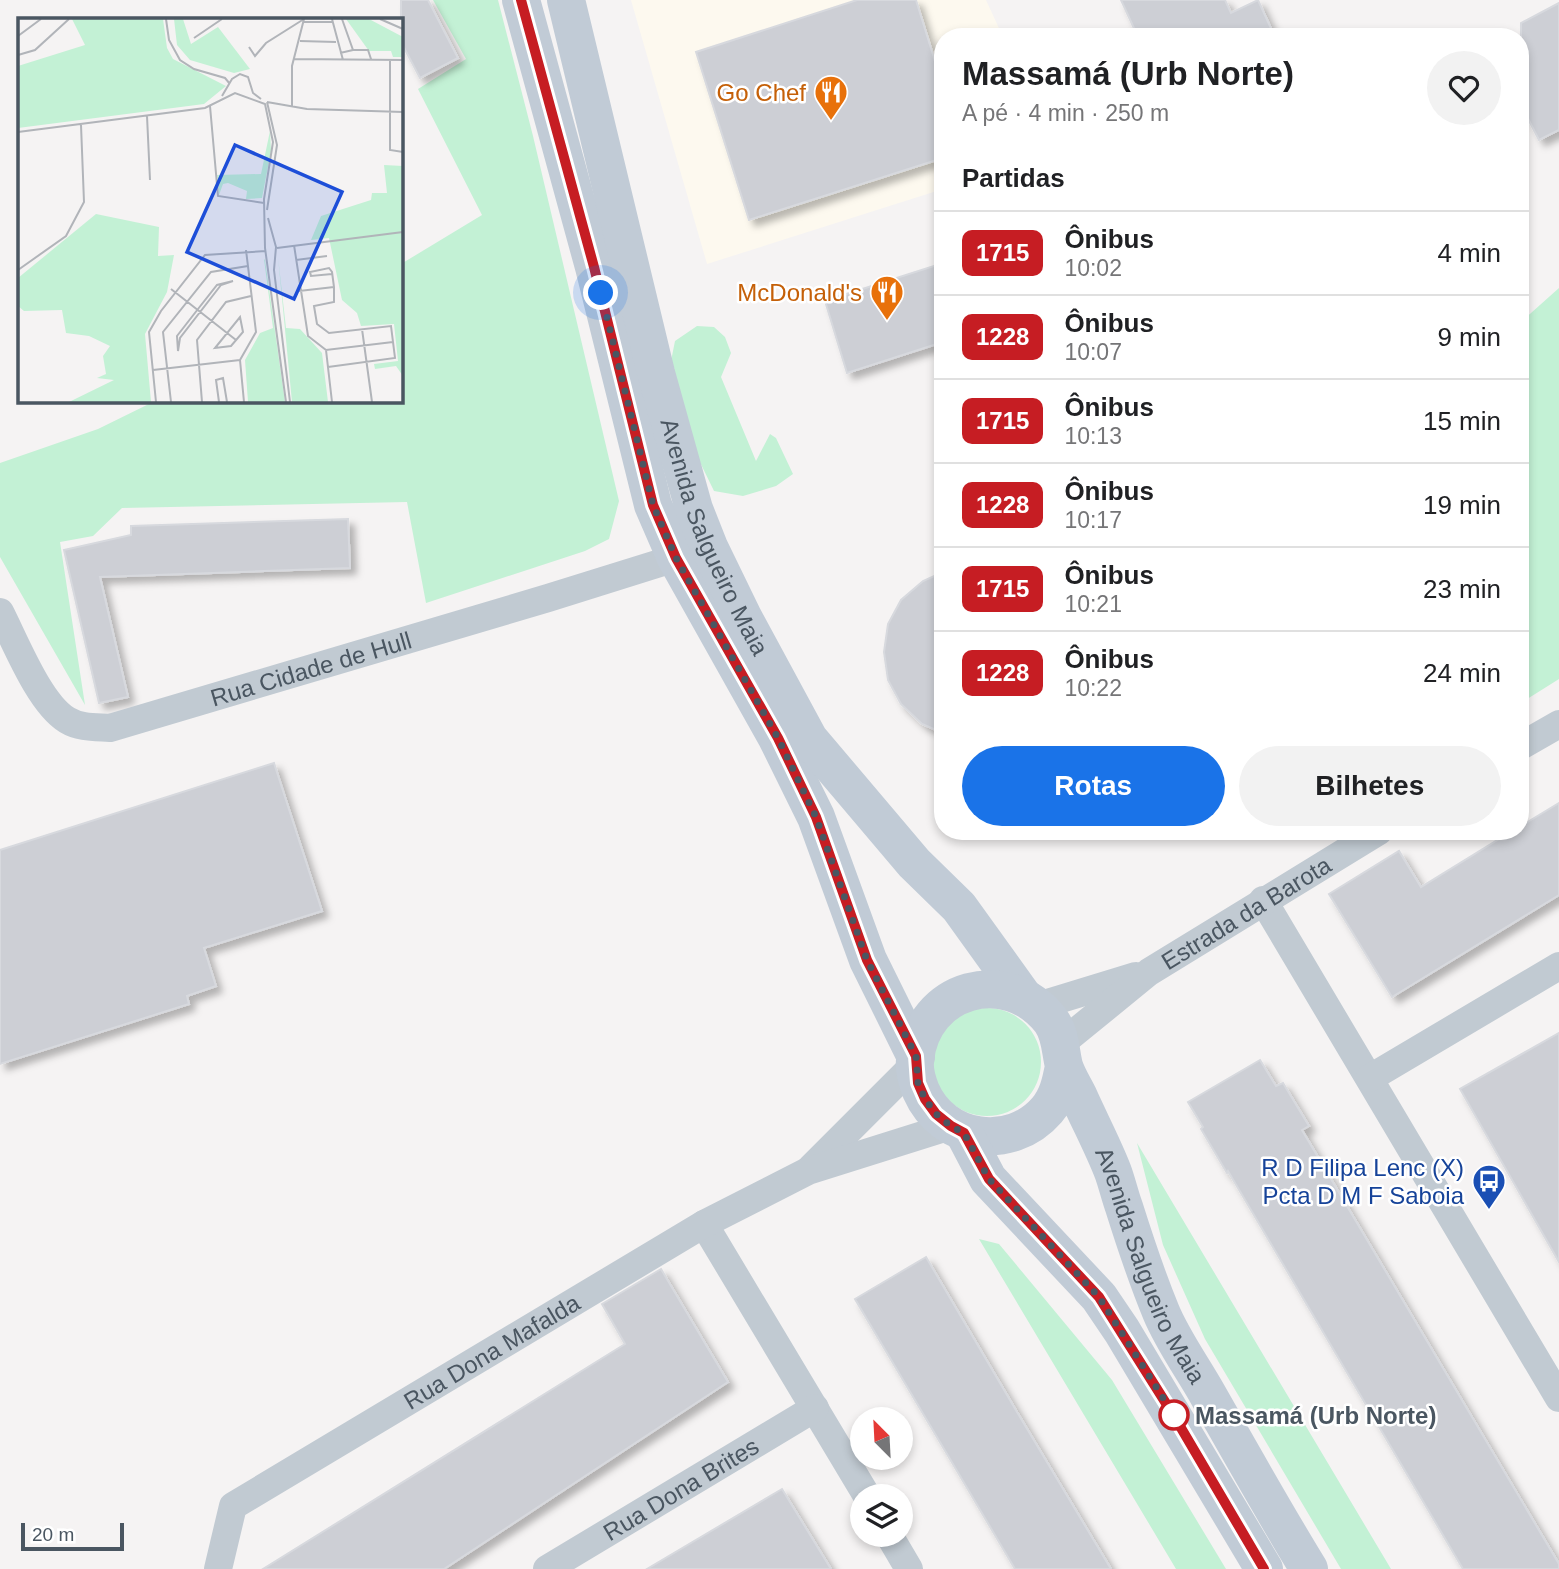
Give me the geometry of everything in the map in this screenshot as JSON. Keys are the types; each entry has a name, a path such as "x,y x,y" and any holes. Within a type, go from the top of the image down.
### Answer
{"street":[{"name":"Avenida Salgueiro Maia","path":"521,0 594,267 653,505 676,558 778,738 816,817 867,960 915,1060 918,1083 925,1099 936,1114 957,1129 989,1179 1099,1297 1264,1569"},
{"name":"Avenida Salgueiro Maia","path":"566,0 656,373 694,509 709,547 743,617 809,739 914,863 959,907 1030,1001 1053,1023 1063,1055 1113,1172 1141,1259 1163,1315 1262,1492 1309,1569"},
{"name":"Rua Cidade de Hull","path":"0,612 51,706 76,724 110,728 676,558"},
{"path":"1529,742 1559,724"},
{"name":"Estrada da Barota","path":"1063,1055 1149,972 1363,840"},
{"path":"1263,900 1559,1398"},
{"path":"1370,1078 1559,966"},
{"name":"Estrada da Barota","path":"1030,1001 1149,972"},
{"path":"915,1060 920,1037 930,1018 945,1004 963,994 983,988 1003,989 1030,1001"},
{"path":"957,1129 987,1137 1010,1134 1031,1125 1048,1109 1060,1089 1063,1055"},
{"name":"Rua Dona Mafalda","path":"808,1171 915,1060"},
{"name":"Rua Dona Mafalda","path":"218,1569 233,1506 704,1224 808,1171 957,1129"},
{"path":"704,1224 860,1484"},
{"name":"Rua Dona Brites","path":"547,1569 815,1408"},
{"path":"896,1547 909,1569"}],"shaded area":[{"path":"631,0 986,0 999,28 934,28 934,192 707,264"}],"green space":[{"path":"433,0 498,0 619,501 609,539 585,551 426,603 407,502 122,508 93,536 60,542 85,705 0,557 0,463 98,429 153,402 402,402 402,263 482,215 418,89 466,59"},
{"path":"1559,288 1559,679 1529,698 1529,315"},
{"path":"697,326 714,327 725,337 731,353 721,377 756,461 770,434 776,438 793,474 776,486 743,496 714,491 695,452 669,371 675,341"},
{"path":"987,1008 1008,1012 1025,1024 1037,1041 1041,1062 1037,1083 1025,1100 1008,1112 987,1116 966,1112 949,1100 937,1083 933,1062 937,1041 949,1024 966,1012"},
{"path":"1137,1143 1391,1569 1341,1569 1205,1339 1163,1245"},
{"path":"979,1239 999,1244 1112,1380 1226,1569 1176,1569"}],"building":[{"path":"401,0 428,0 458,58 420,78 402,44"},
{"name":"Go Chef","path":"857,0 916,0 934,58 934,161 749,220 696,52"},
{"path":"1121,0 1225,0 1231,13 1258,0 1271,28 1134,28"},
{"path":"1559,3 1559,130 1539,140 1529,121 1529,28 1521,28 1521,23"},
{"name":"McDonald's","path":"934,266 934,345 847,373 825,301"},
{"path":"348,519 350,568 100,577 128,697 99,703 64,550 131,535 131,526"},
{"path":"934,576 934,729 922,724 901,704 888,680 884,652 888,624 901,600 923,581"},
{"path":"274,763 322,911 204,948 216,986 187,996 189,1004 0,1064 0,850"},
{"path":"1559,803 1559,895 1392,997 1329,894 1399,851 1421,887 1497,840 1529,840 1529,821"},
{"path":"1559,1033 1559,1262 1460,1089"},
{"path":"1260,1060 1276,1086 1283,1083 1309,1126 1302,1130 1559,1564 1559,1569 1463,1569 1201,1129 1203,1127 1188,1102"},
{"path":"926,1257 1111,1569 1015,1569 855,1299"},
{"path":"661,1269 728,1382 444,1569 263,1569 625,1344 602,1304"},
{"path":"782,1489 831,1569 647,1569"}],"bus line":[{"name":"1715","path":"521,0 594,267 653,505 676,558 778,738 816,817 867,960 916,1056 918,1083 925,1099 936,1114 964,1133 989,1179 1099,1297 1174,1416 1264,1569"}],"place":[{"name":"Go Chef","path":"831,122"},
{"name":"McDonald's","path":"887,322"},
{"name":"R D Filipa Lenc (X) Pcta D M F Saboia","path":"1489,1211"},
{"name":"Massamá (Urb Norte)","path":"1174,1415"}],"route":[{"path":"601,293 653,505 676,558 778,738 816,817 867,960 916,1056 918,1083 925,1099 936,1114 964,1133 989,1179 1099,1297 1174,1415"}]}
